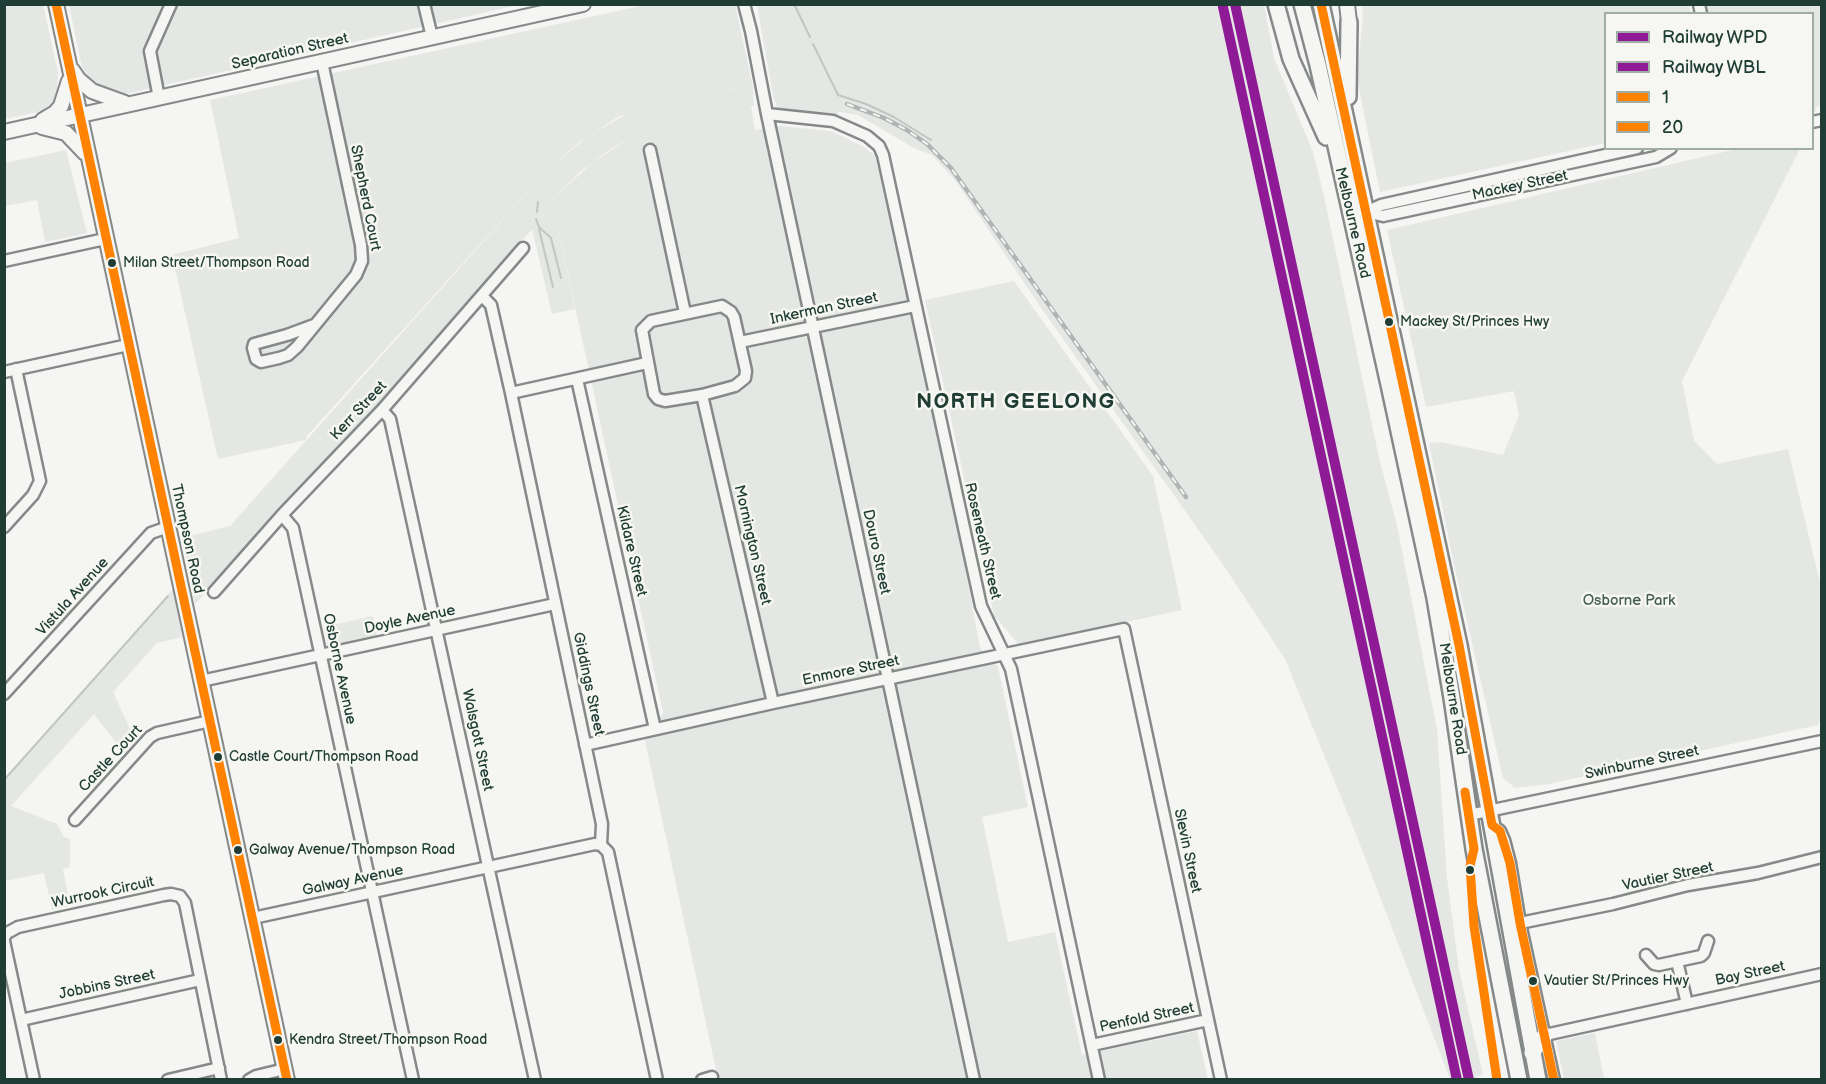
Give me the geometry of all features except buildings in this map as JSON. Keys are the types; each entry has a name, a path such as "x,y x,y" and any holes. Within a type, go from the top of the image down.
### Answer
{"highway":[{"path":"1276,4 1291,60 1324,133 1343,185"},
{"name":"Melbourne Road","path":"1302,4 1316,57 1390,389 1441,629 1469,815 1519,1080"},
{"name":"Melbourne Road","path":"1321,4 1459,645 1535,1077"},
{"path":"1348,128 1349,22"},
{"name":"Mackey Street","path":"1350,215 1366,212"},
{"path":"1528,1032 1522,1034 1519,1039 1535,1077"},
{"path":"1532,1053 1545,1035"}],"main road":[{"name":"Thompson Road","path":"56,4 253,918 284,1076"},
{"name":"Separation Street","path":"4,132 584,4"},
{"path":"1347,4 1349,22"},
{"path":"70,70 94,92 129,104"},
{"path":"34,125 53,115 61,107 67,92 70,70"},
{"path":"34,125 64,132 87,154"}],"street":[{"path":"159,98 150,51 171,4"},
{"path":"424,4 432,37"},
{"name":"Douro Street","path":"744,4 974,1080"},
{"name":"Douro Street","path":"749,4 751,31"},
{"name":"Shepherd Court","path":"314,325 256,343 253,347 255,359 261,362 288,355 297,347 356,275 363,254 322,62"},
{"name":"Roseneath Street","path":"767,114 833,121 867,136 879,146 884,159 981,606 1005,655 1013,680 1099,1080"},
{"path":"650,150 685,313"},
{"name":"Mackey Street","path":"1366,212 1383,216 1443,197 1629,150"},
{"name":"Mackey Street","path":"1443,197 1656,157 1668,150"},
{"path":"4,261 105,239"},
{"name":"Kerr Street","path":"214,592 282,515 382,410 524,248"},
{"name":"Giddings Street","path":"482,296 490,304 511,393 602,824 601,845 608,852 657,1080"},
{"path":"722,306 728,308 734,317 740,342 746,371 745,378 735,387 665,401 658,399 654,394 642,337 645,324 722,306"},
{"name":"Inkerman Street","path":"740,342 915,306"},
{"path":"4,372 128,345"},
{"path":"511,393 647,363"},
{"path":"4,527 33,495 40,481 16,369"},
{"name":"Kildare Street","path":"577,379 655,729"},
{"name":"Mornington Street","path":"702,395 772,703"},
{"name":"Walsgott Street","path":"382,410 390,419 535,1080"},
{"name":"Osborne Avenue","path":"282,515 293,528 413,1080"},
{"name":"Vistula Avenue","path":"4,694 151,533 168,527"},
{"name":"Doyle Avenue","path":"201,681 555,604"},
{"name":"Enmore Street","path":"585,745 1124,629"},
{"name":"Slevin Street","path":"1124,629 1221,1080"},
{"name":"Castle Court","path":"75,820 153,735 210,722"},
{"name":"Swinburne Street","path":"1469,815 1491,818 1821,741"},
{"path":"1491,818 1504,840 1554,1080"},
{"name":"Galway Avenue","path":"253,918 595,844 601,845"},
{"name":"Vautier Street","path":"1520,923 1613,904 1688,885 1766,872 1821,857"},
{"name":"Wurrook Circuit","path":"34,1080 4,940 6,933 11,929 176,894 184,903 220,1074 229,1080"},
{"path":"1646,955 1654,964 1659,965 1701,956 1708,941"},
{"path":"1677,961 1687,1004"},
{"name":"Bay Street","path":"1545,1035 1821,974"},
{"name":"Jobbins Street","path":"21,1020 200,980"},
{"name":"Penfold Street","path":"1092,1045 1208,1020"},
{"path":"168,1080 220,1074"},
{"path":"249,1080 256,1076 284,1076"}],"shaded area":[{"path":"1689,4 1691,12 1604,12 1604,143 1380,192 1357,79 1362,5"},
{"path":"4,5 43,5 58,72 57,96 53,104 38,112 5,119"},
{"path":"69,5 518,5 125,94 101,89 83,72"},
{"path":"645,5 735,5 753,87 712,90 653,103 618,117 578,143 548,169 306,437 306,440 218,459 172,255 239,238 210,100"},
{"path":"757,5 1264,5 1274,58 1313,152 1379,458 1397,525 1437,730 1447,878 1459,970 1483,1075 1476,1079 1450,1079 1354,829 1285,659 1222,563 1039,305 955,180 932,155 914,148 858,115 774,101"},
{"path":"1706,5 1821,5 1821,106 1817,107 1814,114 1814,12 1708,12"},
{"path":"751,106 755,130 780,126 831,131 864,147 875,156 949,481 980,648 998,667 1028,807 982,817 1008,942 1055,932 1082,1055 1197,1031 1208,1079 718,1079 645,740 663,713 552,200 593,162 635,135 662,142 658,125 704,112"},
{"path":"66,150 87,233 45,242 37,200 5,206 5,163"},
{"path":"1733,150 1799,150 1682,381 1519,415 1514,391 1426,407 1387,230"},
{"path":"1014,281 1153,476 1182,610 1019,645 994,615 925,300"},
{"path":"1441,442 1503,455 1486,523 1455,569 1429,443"},
{"path":"1595,1033 1604,1079 1564,1079 1556,1041"}],"green space":[{"path":"4,5 25,5 42,76 38,91 5,102"},
{"path":"1493,38 1495,46 1484,56 1478,57 1476,48 1484,40"},
{"path":"823,76 835,97 840,101 837,123 778,115 772,81 791,85"},
{"path":"753,87 754,106 704,112 658,125 662,143 638,148 635,135 606,152 580,172 552,200 575,309 552,314 532,229 400,381 195,604 182,538 230,526 548,169 587,137 630,112 653,103 712,90"},
{"name":"Osborne Park","path":"1682,381 1694,441 1717,464 1788,449 1821,587 1821,717 1818,725 1549,784 1515,788 1503,778 1455,569 1486,523 1503,455 1519,415"},
{"path":"173,589 182,637 157,643 113,692 135,740 124,753 94,714 11,806 57,824 64,837 70,839 70,867 63,869 70,906 52,910 44,873 5,881 5,778"},
{"path":"373,616 377,636 328,647 324,627"}],"waterway":[{"path":"794,4 810,37"},
{"path":"813,44 838,95 866,104 894,117 931,140"},
{"path":"537,212 538,202"},
{"path":"536,219 539,227 551,238 561,278"},
{"path":"539,229 553,287"},
{"path":"4,780 168,596"}],"railway":[{"path":"847,104 884,118 907,130 927,144 951,168 1186,497"}],"rail line":[{"name":"WPD","path":"1235,4 1469,1080"},
{"name":"WBL","path":"1223,7 1457,1080"}],"transit line":[{"name":"1","path":"56,4 287,1080"},
{"name":"20","path":"1321,4 1459,645 1492,825 1500,831 1510,863 1520,923 1554,1080"},
{"name":"20","path":"1465,792 1474,849 1470,866 1474,926 1497,1080"}],"place":[{"name":"Milan Street/Thompson Road","path":"112,263"},
{"name":"Mackey St/Princes Hwy","path":"1389,322"},
{"name":"Castle Court/Thompson Road","path":"218,757"},
{"name":"Galway Avenue/Thompson Road","path":"238,850"},
{"name":"Vautier St/Princes Hwy","path":"1533,981"},
{"name":"Kendra Street/Thompson Road","path":"278,1040"}],"district":[{"name":"NORTH GEELONG","path":"1016,403"}]}
